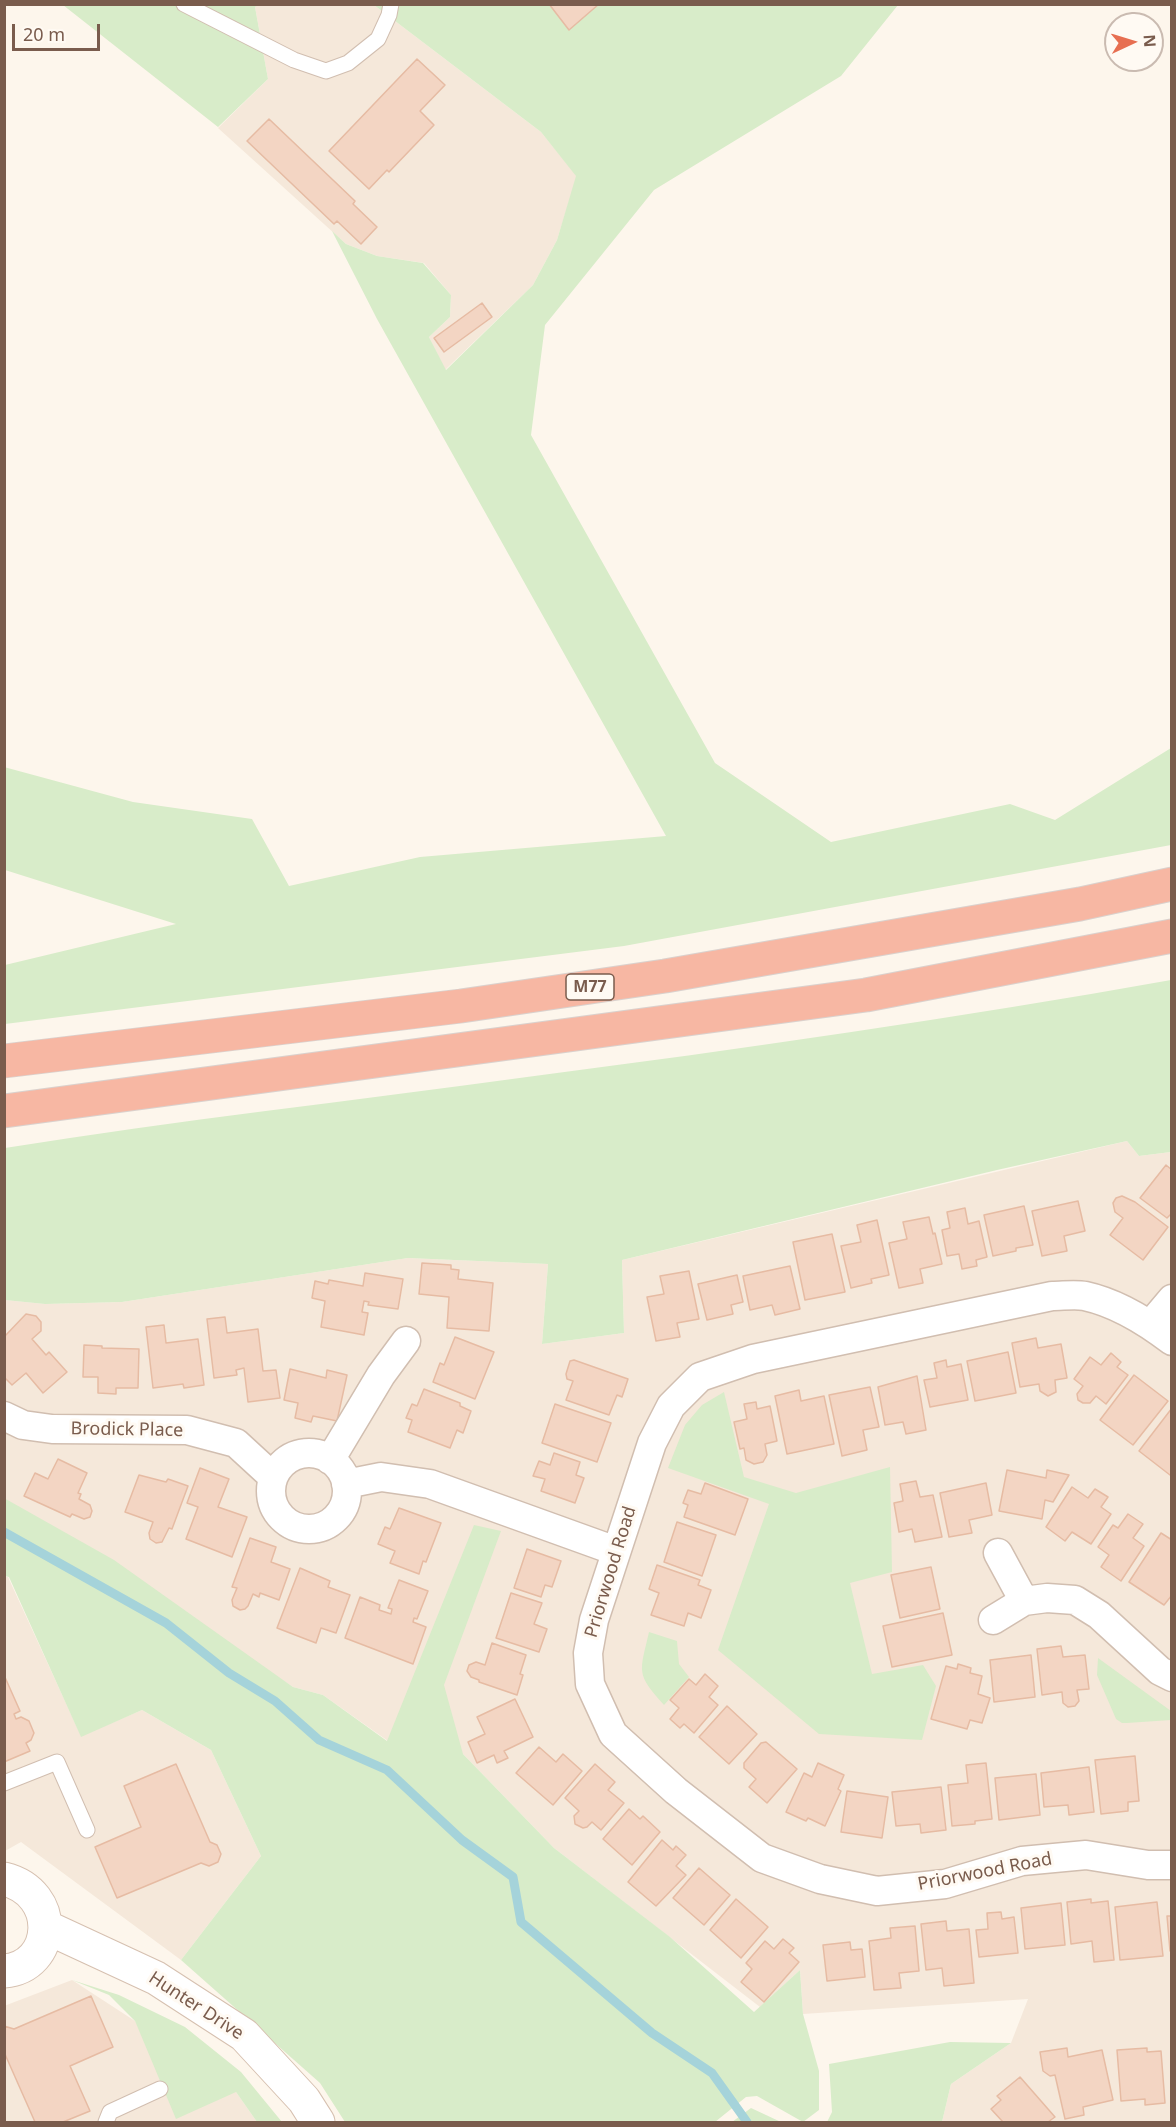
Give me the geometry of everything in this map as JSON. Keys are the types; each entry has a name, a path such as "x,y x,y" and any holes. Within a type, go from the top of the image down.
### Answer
{"highway":[{"name":"M77","path":"4,1061 461,1006 665,976 1080,904 1172,884"},
{"path":"4,1111 866,995 1172,936"}],"street":[{"name":"Priorwood Road","path":"1161,1333 1114,1305 1083,1296 1052,1296 753,1359 700,1377 671,1406 652,1443 594,1620 588,1653 590,1684 613,1734 676,1791 762,1858 820,1879 877,1891 945,1884 1022,1861 1086,1855 1148,1865 1172,1865"},
{"path":"1161,1333 1172,1299"},
{"path":"330,1460 381,1375 406,1341"},
{"name":"Brodick Place","path":"4,1416 23,1425 52,1429 187,1430 236,1443 273,1478"},
{"path":"312,1453 324,1456 342,1473 346,1484 346,1497 342,1509 334,1519 323,1526 311,1529 298,1528 287,1523 272,1503 270,1490 273,1478 279,1467 288,1459 300,1454 312,1453"},
{"path":"346,1484 381,1477 430,1484 616,1551"},
{"path":"998,1553 1024,1600"},
{"path":"993,1620 1024,1600 1047,1598 1075,1600 1099,1615 1160,1671 1172,1677"},
{"path":"4,1879 18,1882 39,1900 46,1927 43,1941 35,1954 24,1965 4,1971"},
{"name":"Hunter Drive","path":"46,1927 156,1978 244,2035 304,2100 318,2122"}],"lane":[{"path":"184,4 294,60 327,71 348,63 378,39 389,15 391,4"},
{"path":"4,1783 57,1762 87,1830"},
{"path":"106,2122 110,2112 160,2089"}],"shaded area":[{"path":"258,4 374,5 541,132 577,176 557,240 533,285 445,370 429,337 450,317 451,295 424,263 377,256 346,244 218,128 268,79 255,7"},
{"path":"1127,1141 1139,1156 1171,1152 1171,2122 942,2122 951,2084 1011,2043 1028,1999 803,2014 800,1970 760,2007 554,1848 463,1754 388,1741 323,1695 293,1687 5,1499 5,1300 45,1304 122,1302 408,1258 548,1264 542,1344 624,1333 622,1260"},
{"path":"4,1576 8,1577 81,1736 142,1710 211,1750 261,1856 181,1960 21,1842 5,1851"},
{"path":"72,1980 135,2021 143,2036 236,2092 257,2122 5,2122 4,2006"}],"green space":[{"path":"63,5 258,5 255,7 268,79 218,127"},
{"path":"374,5 898,5 841,76 654,190 545,325 531,435 715,763 831,842 1010,804 1055,820 1171,748 1171,845 624,946 5,1024 5,965 176,924 5,870 4,767 133,802 252,819 289,886 420,857 666,836 377,319 332,231 346,244 377,256 423,263 451,295 450,317 429,337 446,370 533,285 557,240 576,176 541,132"},
{"path":"1171,980 1171,1152 1139,1156 1127,1141 622,1260 624,1333 542,1344 548,1264 408,1258 122,1302 45,1304 5,1300 5,1148 769,1044"},
{"path":"724,1392 744,1477 796,1493 890,1467 892,1572 850,1583 872,1674 923,1665 936,1686 922,1740 819,1734 718,1650 769,1504 668,1468 685,1425 702,1405"},
{"path":"4,1498 114,1560 293,1687 323,1695 387,1741 474,1525 501,1531 444,1685 463,1754 554,1848 670,1937 754,2012 800,1970 803,2014 819,2071 819,2110 803,2122 757,2096 746,2097 715,2122 345,2122 320,2083 181,1960 261,1856 211,1750 142,1710 81,1737 9,1577 5,1576"},
{"path":"649,1632 677,1641 679,1664 689,1677 664,1705 648,1686 642,1672"},
{"path":"1098,1658 1171,1711 1171,1720 1122,1723 1116,1719 1097,1675"},
{"path":"72,1980 119,1995 185,2027 241,2072 282,2122 257,2122 236,2092 176,2119 135,2021 109,1995"},
{"path":"950,2042 1011,2043 951,2084 942,2122 827,2122 832,2112 829,2064"},
{"path":"751,2108 781,2122 732,2122"}],"building":[{"path":"549,4 599,4 569,30"},
{"path":"417,59 445,85 420,111 434,125 389,172 387,170 369,189 329,151"},
{"path":"269,119 355,201 353,204 377,227 361,244 337,221 334,224 247,141"},
{"path":"482,303 492,317 444,352 434,338"},
{"path":"1166,1165 1172,1170 1172,1213 1167,1218 1140,1198"},
{"path":"1122,1196 1135,1202 1168,1227 1143,1260 1110,1235 1123,1218 1115,1212 1113,1203 1116,1198"},
{"path":"1078,1201 1085,1231 1064,1236 1067,1251 1042,1256 1032,1211"},
{"path":"1024,1206 1033,1245 993,1256 984,1215"},
{"path":"965,1208 968,1224 979,1221 987,1257 976,1260 977,1266 962,1269 959,1254 947,1256 942,1230 950,1228 947,1212"},
{"path":"929,1217 942,1264 920,1269 923,1283 899,1288 889,1243 907,1239 903,1222"},
{"path":"877,1220 889,1275 871,1279 872,1283 851,1288 841,1246 861,1242 857,1225"},
{"path":"832,1234 845,1292 805,1300 793,1242"},
{"path":"422,1263 451,1265 451,1269 459,1270 458,1279 493,1283 489,1331 447,1328 449,1297 419,1294"},
{"path":"790,1266 800,1309 775,1315 772,1305 750,1310 743,1276"},
{"path":"689,1271 699,1319 677,1323 680,1337 656,1341 647,1297 664,1294 660,1276"},
{"path":"365,1273 403,1279 398,1309 368,1305 369,1302 364,1301 362,1312 368,1313 364,1335 321,1327 325,1301 312,1298 315,1281 328,1284 329,1280 363,1286"},
{"path":"737,1275 743,1302 731,1305 733,1314 707,1320 698,1284"},
{"path":"26,1314 36,1316 41,1322 41,1331 32,1339 46,1355 49,1352 67,1372 43,1393 26,1373 12,1385 4,1377 4,1337"},
{"path":"225,1317 227,1333 258,1329 263,1371 276,1370 280,1398 248,1402 244,1368 236,1370 237,1375 214,1378 207,1319"},
{"path":"164,1325 166,1343 198,1339 204,1385 184,1388 183,1384 153,1388 146,1327"},
{"path":"455,1337 494,1352 475,1399 433,1382 440,1363 444,1365"},
{"path":"1036,1338 1038,1348 1061,1344 1067,1378 1055,1380 1056,1392 1048,1396 1040,1391 1039,1384 1020,1387 1012,1343"},
{"path":"84,1345 139,1349 138,1388 116,1388 116,1394 98,1393 98,1377 83,1377"},
{"path":"1008,1352 1016,1393 975,1401 967,1361"},
{"path":"1111,1353 1121,1362 1117,1367 1128,1375 1106,1404 1096,1396 1090,1403 1078,1400 1077,1394 1083,1386 1074,1379 1090,1357 1101,1365"},
{"path":"574,1360 628,1379 622,1397 617,1395 609,1415 566,1400 573,1381 567,1379 566,1374 570,1361"},
{"path":"946,1360 947,1367 961,1364 968,1400 930,1407 924,1380 937,1378 934,1363"},
{"path":"290,1369 326,1378 327,1370 347,1375 337,1421 313,1416 311,1422 295,1418 298,1403 284,1400"},
{"path":"1134,1375 1168,1401 1133,1445 1100,1420"},
{"path":"917,1376 926,1430 906,1434 903,1422 885,1425 878,1387"},
{"path":"870,1387 879,1427 863,1430 867,1450 842,1456 829,1395"},
{"path":"424,1389 460,1403 460,1406 471,1411 463,1433 457,1430 450,1448 408,1432 412,1420 406,1418 412,1404 417,1406"},
{"path":"799,1390 801,1401 824,1396 834,1444 787,1454 775,1396"},
{"path":"756,1402 757,1409 770,1406 777,1441 765,1444 767,1455 763,1462 754,1464 746,1460 744,1448 740,1449 734,1422 747,1419 744,1404"},
{"path":"555,1404 611,1423 597,1462 542,1443"},
{"path":"1172,1408 1172,1474 1170,1475 1139,1451"},
{"path":"554,1453 580,1462 576,1475 584,1478 575,1503 541,1491 545,1479 533,1476 539,1461 550,1465"},
{"path":"58,1459 87,1473 78,1493 81,1494 79,1499 90,1505 92,1511 90,1517 84,1519 72,1514 70,1517 24,1496 35,1473 48,1479"},
{"path":"200,1468 229,1479 218,1507 247,1517 232,1557 186,1539 198,1507 187,1503"},
{"path":"1007,1470 1046,1478 1047,1470 1069,1475 1053,1502 1045,1500 1042,1519 999,1511"},
{"path":"139,1475 166,1482 168,1479 188,1486 172,1529 169,1528 162,1542 156,1543 150,1539 149,1533 153,1522 125,1512"},
{"path":"916,1481 920,1497 933,1495 942,1537 915,1542 912,1529 899,1532 894,1503 903,1501 900,1484"},
{"path":"705,1483 748,1499 735,1535 684,1517 688,1505 683,1503 688,1490 701,1494"},
{"path":"986,1483 992,1515 969,1520 972,1533 949,1537 940,1493"},
{"path":"1072,1487 1088,1498 1095,1489 1108,1497 1101,1507 1111,1514 1091,1544 1072,1532 1065,1541 1046,1527"},
{"path":"399,1508 441,1523 419,1574 390,1563 395,1551 378,1544 385,1527 390,1529"},
{"path":"1128,1514 1143,1524 1133,1538 1144,1546 1121,1581 1101,1567 1109,1555 1098,1547 1113,1525 1118,1528"},
{"path":"677,1522 716,1535 702,1576 664,1562"},
{"path":"1161,1533 1172,1540 1172,1595 1164,1605 1129,1582"},
{"path":"250,1538 276,1547 271,1562 290,1569 279,1600 260,1593 259,1597 253,1594 248,1606 240,1610 233,1606 232,1600 237,1588 232,1587"},
{"path":"527,1549 561,1561 552,1587 545,1585 541,1597 514,1588"},
{"path":"657,1565 700,1580 698,1585 711,1590 701,1618 688,1613 684,1626 651,1615 659,1593 649,1589"},
{"path":"931,1567 940,1609 900,1618 891,1575"},
{"path":"300,1568 330,1581 328,1587 350,1595 336,1633 321,1628 316,1643 277,1628"},
{"path":"399,1580 428,1591 417,1619 414,1618 413,1622 426,1627 413,1664 345,1638 360,1597 380,1605 379,1610 391,1614 392,1609 388,1608"},
{"path":"511,1593 542,1603 534,1624 547,1629 539,1652 496,1638"},
{"path":"943,1613 952,1655 892,1667 883,1626"},
{"path":"492,1643 526,1655 517,1695 479,1682 467,1671 469,1665 476,1662 485,1665"},
{"path":"1061,1646 1063,1657 1085,1655 1089,1689 1077,1690 1079,1701 1075,1706 1068,1707 1063,1703 1062,1692 1042,1695 1037,1649"},
{"path":"1031,1655 1035,1697 994,1702 990,1660"},
{"path":"958,1664 971,1668 970,1673 982,1676 978,1694 990,1698 982,1723 970,1720 967,1729 931,1719 946,1666 957,1669"},
{"path":"705,1674 718,1686 709,1697 718,1705 694,1733 684,1724 680,1728 670,1719 679,1708 670,1700 689,1679 696,1685"},
{"path":"4,1675 20,1711 14,1714 16,1719 21,1717 29,1721 34,1733 31,1740 26,1743 30,1751 4,1762"},
{"path":"515,1699 533,1737 504,1751 508,1758 497,1763 494,1755 477,1763 468,1742 485,1734 477,1717"},
{"path":"727,1706 757,1734 729,1764 699,1737"},
{"path":"766,1742 797,1769 767,1803 749,1787 756,1779 744,1768 744,1763 761,1743"},
{"path":"539,1747 556,1762 563,1754 582,1771 553,1805 516,1773"},
{"path":"1135,1756 1139,1801 1128,1802 1128,1811 1101,1814 1095,1760"},
{"path":"818,1763 844,1775 838,1789 841,1791 825,1826 786,1812 804,1773 812,1777"},
{"path":"986,1763 992,1819 975,1821 975,1824 952,1826 948,1785 968,1783 966,1765"},
{"path":"176,1764 210,1842 217,1845 221,1854 218,1862 209,1866 201,1863 117,1898 95,1847 141,1827 124,1786"},
{"path":"595,1764 615,1782 608,1790 624,1803 601,1830 592,1822 583,1828 575,1824 574,1816 579,1811 565,1798"},
{"path":"1089,1767 1094,1812 1069,1815 1068,1805 1044,1807 1041,1773"},
{"path":"1036,1774 1040,1815 999,1820 995,1778"},
{"path":"941,1787 946,1830 921,1833 920,1824 896,1826 892,1792"},
{"path":"847,1791 888,1797 882,1838 841,1832"},
{"path":"629,1809 640,1819 643,1816 660,1832 632,1865 603,1839"},
{"path":"662,1840 673,1850 676,1846 686,1855 676,1866 686,1875 656,1906 628,1882"},
{"path":"699,1868 730,1895 704,1925 673,1898"},
{"path":"736,1899 768,1927 741,1958 710,1930"},
{"path":"1091,1899 1091,1903 1108,1901 1114,1960 1094,1962 1092,1941 1071,1944 1067,1902"},
{"path":"1157,1902 1163,1956 1120,1960 1115,1907"},
{"path":"1061,1903 1065,1945 1025,1949 1021,1908"},
{"path":"1001,1912 1002,1919 1014,1917 1018,1953 979,1957 976,1930 988,1929 987,1913"},
{"path":"1167,1916 1172,1916 1172,1951 1170,1951"},
{"path":"946,1921 947,1931 969,1929 974,1983 944,1986 942,1968 926,1970 921,1924"},
{"path":"915,1926 919,1971 899,1973 901,1988 874,1990 869,1941 891,1938 890,1928"},
{"path":"783,1939 794,1948 789,1953 799,1962 764,2002 741,1982 752,1969 746,1963 765,1941 774,1949"},
{"path":"850,1942 851,1950 862,1949 865,1977 827,1981 823,1945"},
{"path":"91,1996 113,2047 70,2066 90,2111 63,2122 35,2122 4,2052 4,2026 14,2029"},
{"path":"1067,2048 1068,2057 1102,2050 1113,2100 1083,2107 1084,2115 1065,2119 1055,2075 1050,2076 1043,2071 1040,2052"},
{"path":"1147,2048 1147,2052 1161,2051 1165,2103 1145,2105 1145,2099 1121,2101 1117,2050"},
{"path":"1020,2077 1055,2117 1048,2122 1003,2122 991,2109 1001,2100 997,2096"}],"waterway":[{"path":"4,1532 166,1623 229,1673 275,1701 319,1740 387,1770 462,1840 513,1877 521,1922 652,2033 712,2073 747,2122"}]}
